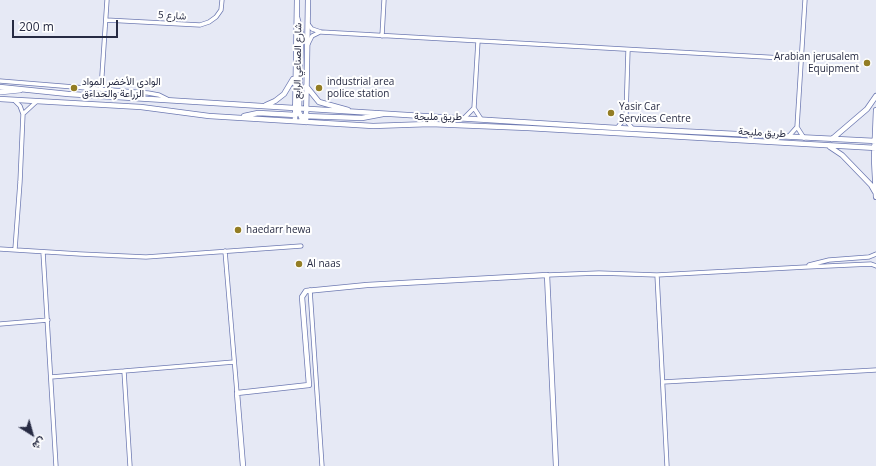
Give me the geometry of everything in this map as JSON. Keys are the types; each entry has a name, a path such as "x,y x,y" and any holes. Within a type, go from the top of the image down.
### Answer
{"highway":[{"path":"0,92 20,90"}],"main road":[{"name":"شارع الصناعي الرابع","path":"296,0 294,108 300,115"},
{"name":"شارع الصناعي الرابع","path":"306,108 308,0"},
{"path":"296,14 301,33 300,115"},
{"path":"263,105 280,98 287,90 294,76"},
{"path":"306,86 319,102 343,107 349,111"},
{"name":"طريق مليحة","path":"0,87 20,90 294,108 306,122 381,127 435,124 528,128 875,148"},
{"path":"832,139 867,109 876,96"},
{"name":"طريق مليحة","path":"0,100 141,107 196,115 295,121 306,108 481,118 617,128 875,141"},
{"path":"876,110 876,196"},
{"path":"241,117 258,114 367,118 387,113"},
{"path":"743,141 746,140 749,134"},
{"path":"827,146 842,155 871,185 876,196"},
{"path":"242,466 236,393 308,386 302,297 305,292 310,290 547,275 556,466"}],"street":[{"path":"101,90 107,0"},
{"name":"شارع 5","path":"106,20 200,25 209,22 216,17 221,10 222,0"},
{"path":"382,36 384,0"},
{"path":"804,138 797,127 805,0"},
{"path":"308,24 314,31 321,32 801,59"},
{"path":"307,45 314,35 321,32"},
{"path":"478,41 474,108 481,118"},
{"path":"628,50 626,116 628,123 633,128"},
{"path":"0,81 151,94 167,100"},
{"path":"14,100 20,106 23,114 15,249"},
{"path":"23,114 36,102"},
{"path":"464,118 474,108"},
{"path":"617,128 626,116"},
{"path":"788,137 797,127"},
{"path":"0,249 146,257 301,246"},
{"path":"225,251 236,393"},
{"path":"43,252 56,466"},
{"path":"806,267 829,260 869,257 876,254"},
{"path":"547,275 599,273 657,275 871,264 876,266"},
{"path":"657,275 667,466"},
{"path":"310,290 322,466"},
{"path":"0,324 48,320"},
{"path":"51,377 234,362"},
{"path":"663,382 876,370"},
{"path":"124,371 130,466"}],"place":[{"name":"Arabian jerusalem Equipment","path":"867,63"},
{"name":"الوادى الأخضر المواد الزراعة والحداءق","path":"74,88"},
{"name":"industrial area police station","path":"319,88"},
{"name":"Yasir Car Services Centre","path":"611,113"},
{"name":"haedarr hewa","path":"238,230"},
{"name":"Al naas","path":"299,264"}]}
